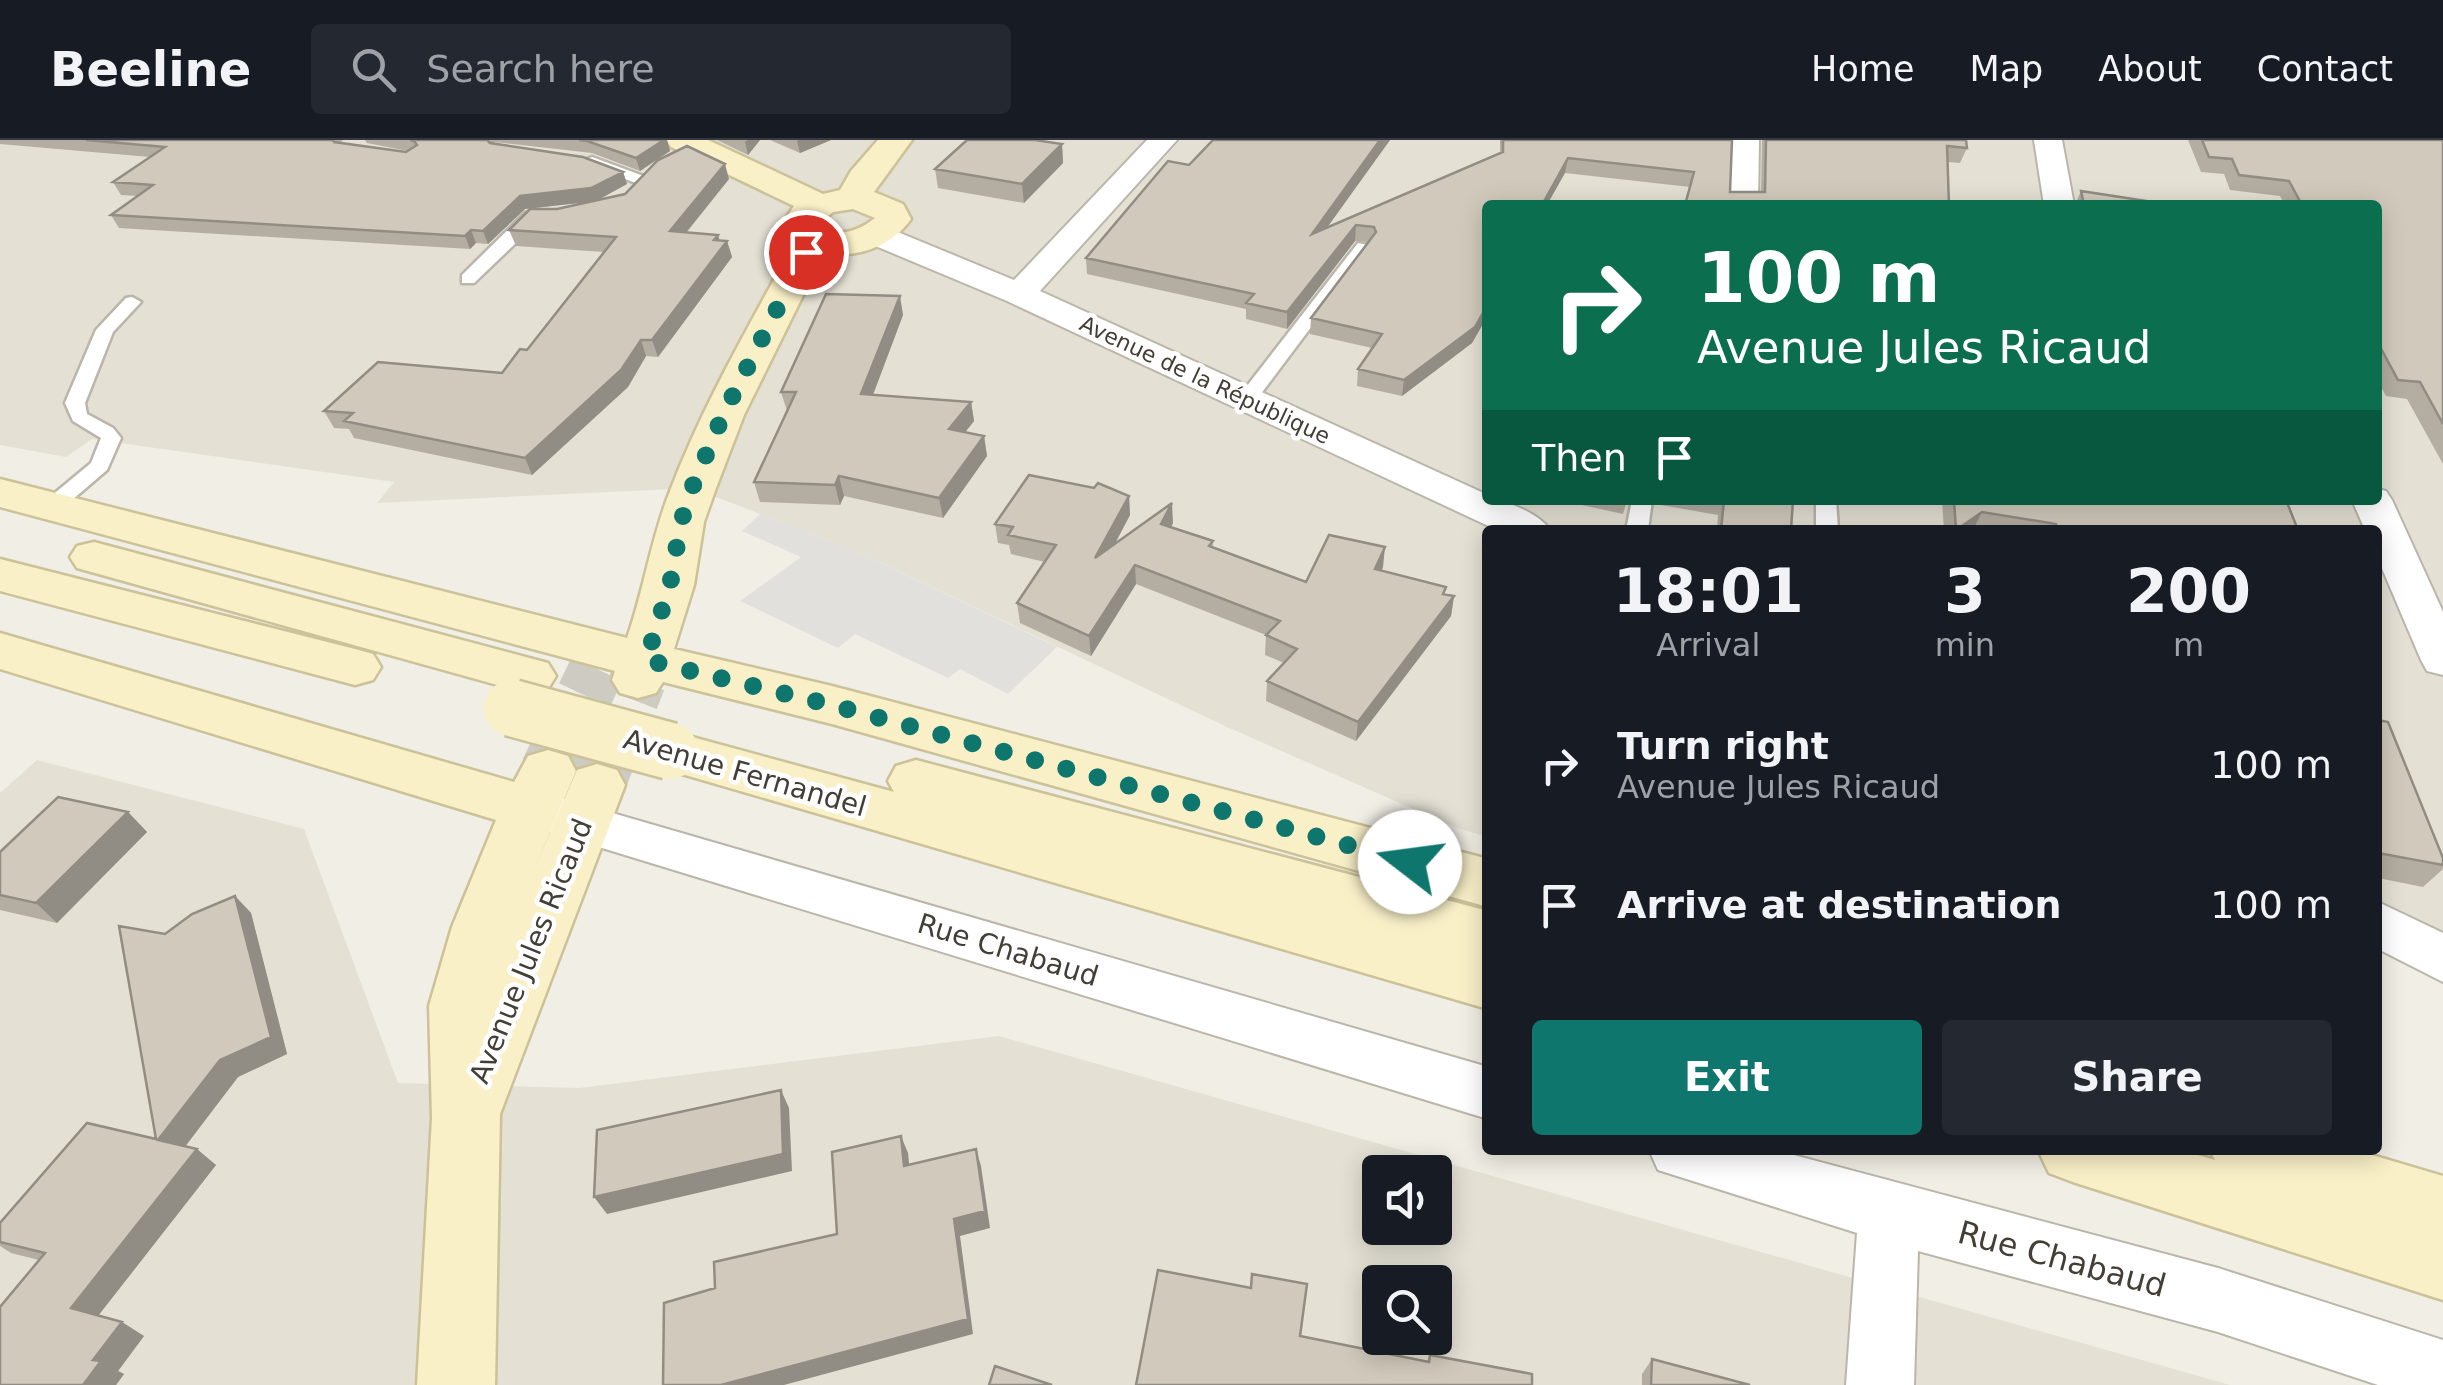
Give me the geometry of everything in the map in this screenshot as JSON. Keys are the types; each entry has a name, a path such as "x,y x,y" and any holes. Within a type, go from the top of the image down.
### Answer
{"main road":[{"path":"622,665 670,585 681,522 723,415 828,215 896,140"},
{"path":"689,148 828,215 844,243 877,235 893,219 891,211 870,200 828,215"},
{"path":"0,494 622,665 832,705 1482,881"},
{"name":"Avenue Fernandel","path":"0,532 521,692 1482,936"},
{"name":"Avenue Fernandel","path":"0,575 521,692"},
{"path":"0,651 564,797"},
{"name":"Avenue Fernandel","path":"676,734 1482,980"},
{"name":"Avenue Jules Ricaud","path":"456,1385 466,1118 564,797"},
{"path":"2089,1155 2443,1264"},
{"path":"2261,1155 2443,1210"},
{"path":"2358,1155 2443,1186"}],"street":[{"path":"1018,294 1163,140"},
{"path":"1743,200 1745,140"},
{"path":"2048,140 2059,200"},
{"name":"Avenue de la République","path":"877,235 1018,294 1519,525"},
{"path":"2374,505 2443,660"},
{"name":"Rue Chabaud","path":"564,797 1482,1091"},
{"path":"2382,926 2443,959"},
{"name":"Rue Chabaud","path":"1697,1155 1890,1213 2218,1300 2443,1373"},
{"path":"1880,1385 1890,1213"}],"lane":[{"path":"572,160 644,181"},
{"path":"468,279 532,216 547,216"},
{"path":"1247,398 1364,246"},
{"path":"50,507 100,466 111,438 101,426 80,422 74,403 105,330 132,302"}],"shaded area":[{"path":"0,140 2443,140 2443,949 2382,919 2382,525 1482,525 1482,835 1452,826 1227,727 856,551 693,488 377,503 394,482 92,439 66,457 0,445"},
{"path":"760,514 856,551 1057,647 1008,694 960,669 948,678 855,634 838,648 740,601 801,557 742,531"},
{"path":"37,760 304,829 398,1083 579,1088 999,1036 1419,1155 1362,1155 1362,1245 1452,1245 1452,1164 2230,1385 0,1385 0,793"}],"building":[{"path":"86,140 333,140 406,152 417,145 410,140 487,140 583,157 623,172 591,188 520,196 483,231 471,230 465,236 111,215 153,185 113,182 165,147"},
{"path":"579,140 664,140 636,158"},
{"path":"967,140 1062,144 1022,184 935,169"},
{"path":"1213,140 1380,140 1312,234 1503,152 1503,140 1732,140 1730,192 1765,192 1766,140 1966,140 1967,148 1947,146 1949,200 1686,200 1694,172 1568,158 1545,200 1482,200 1482,315 1475,327 1404,380 1358,369 1382,334 1311,318 1376,232 1374,227 1356,225 1287,312 1246,303 1254,294 1086,258 1168,161 1189,165"},
{"path":"2202,140 2443,140 2443,424 2420,382 2398,380 2382,350 2382,200 2299,200 2289,181 2239,175 2232,159 2209,157"},
{"path":"687,146 725,164 670,231 718,235 714,240 727,241 652,340 641,340 621,370 525,458 344,421 353,413 324,411 378,362 502,373 520,349 527,350 616,237 509,230 530,209 557,209 625,194 658,160"},
{"path":"2081,191 2140,200 2083,200"},
{"path":"826,294 900,296 861,394 971,402 949,429 984,436 939,498 839,476 835,485 754,482 796,392 781,392"},
{"path":"1029,475 1094,488 1098,483 1129,496 1095,558 1172,503 1161,524 1213,541 1209,546 1306,582 1329,535 1385,547 1375,569 1446,587 1443,594 1454,596 1358,722 1267,681 1297,649 1266,635 1280,621 1135,565 1089,636 1017,603 1056,545 1008,535 1013,527 995,524"},
{"path":"1724,505 1793,505 1791,525 1722,525"},
{"path":"1954,505 2288,505 2296,525 2056,525 1982,512 1963,525 1956,525"},
{"path":"2382,721 2388,722 2443,865 2382,854"},
{"path":"58,797 128,812 36,903 0,895 0,852"},
{"path":"235,896 271,1037 220,1060 158,1140 197,1149 71,1308 122,1322 93,1360 101,1361 83,1385 0,1385 0,1307 45,1253 0,1242 0,1223 87,1123 156,1139 119,926 165,934 192,914"},
{"path":"781,1090 783,1154 594,1197 597,1130"},
{"path":"901,1136 904,1166 976,1149 985,1211 954,1219 968,1319 721,1385 663,1385 664,1303 715,1288 714,1262 837,1234 832,1152"},
{"path":"1158,1270 1251,1288 1252,1274 1307,1284 1300,1336 1362,1348 1362,1355 1394,1355 1429,1362 1430,1355 1532,1374 1532,1385 1136,1385"},
{"path":"1652,1359 1750,1385 1651,1385"},
{"path":"995,1366 1052,1385 989,1385"}],"tunnel":[{"path":"548,771 597,669"},
{"path":"600,777 638,680"}],"route":[{"path":"806,252 723,415 692,488 681,522 670,585 646,660 832,705 1410,862"}]}
